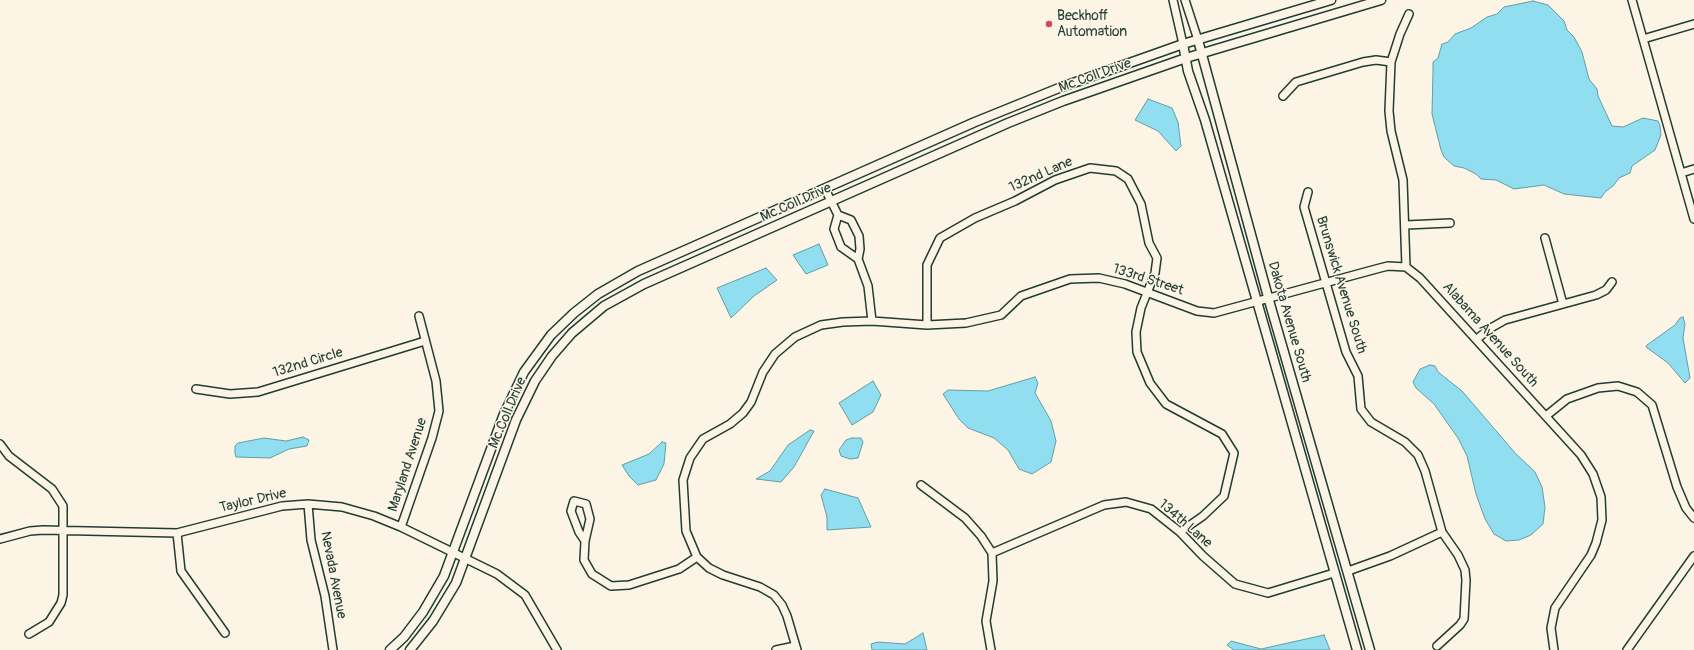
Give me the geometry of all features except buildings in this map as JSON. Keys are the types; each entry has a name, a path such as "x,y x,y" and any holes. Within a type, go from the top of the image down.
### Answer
{"main road":[{"name":"Mc Coll Drive","path":"390,650 404,637 423,612 438,588 454,553 510,400 533,359 564,323 598,294 638,271 1030,99 1093,75 1184,44 1331,0"},
{"name":"Mc Coll Drive","path":"410,650 442,609 456,583 528,394 552,356 572,333 604,306 644,284 1008,123 1118,80 1201,53 1381,0"},
{"name":"Dakota Avenue South","path":"1198,40 1268,297 1370,650"},
{"name":"Dakota Avenue South","path":"1184,44 1188,71 1207,127 1357,650"}],"street":[{"name":"Dakota Avenue South","path":"1173,0 1184,44"},
{"name":"Dakota Avenue South","path":"1184,0 1198,40"},
{"path":"1632,0 1694,219"},
{"path":"1406,267 1406,225 1403,180 1389,121 1392,62 1400,34 1409,14"},
{"path":"1643,39 1694,24"},
{"path":"1283,96 1296,82 1363,62 1376,60 1392,62"},
{"name":"132nd Lane","path":"927,325 927,265 940,238 975,218 1014,201 1055,180 1090,168 1116,171 1128,180 1141,204 1149,243 1157,258 1155,274 1141,308 1136,332 1137,352 1150,382 1166,404 1222,434 1234,453 1224,496 1203,516 1180,532"},
{"path":"1682,173 1694,169"},
{"path":"825,188 838,215 834,229 841,247 858,259"},
{"name":"Brunswick Avenue South","path":"1308,192 1304,207 1346,352 1358,376 1361,409 1371,422 1405,442 1418,456 1425,471 1442,532 1462,562 1466,580 1464,619 1460,625 1438,646"},
{"path":"838,215 851,220 859,236 860,249 858,259 868,286 872,321"},
{"path":"1406,225 1450,222"},
{"path":"1545,238 1563,304"},
{"name":"133rd Street","path":"697,556 686,532 683,480 690,458 703,439 730,424 743,413 752,402 767,366 775,354 796,337 821,325 843,322 872,321 927,325 966,324 1001,315 1021,296 1070,279 1099,278 1125,284 1197,311 1214,313 1256,300 1388,266 1406,267"},
{"name":"Alabama Avenue South","path":"1406,267 1420,278 1546,416 1588,464 1598,484 1602,510 1600,532 1591,555 1555,608 1551,628 1554,650"},
{"path":"1477,339 1489,329 1505,320 1596,295 1606,290 1612,282"},
{"name":"Maryland Avenue","path":"401,527 432,438 439,411 436,381 424,341 419,316"},
{"name":"132nd Circle","path":"196,389 230,394 258,392 424,341"},
{"path":"1546,416 1568,399 1598,388 1618,386 1637,392 1652,405 1679,492 1686,508 1694,518"},
{"path":"0,444 9,456 52,489 63,506 63,595 61,603 48,622 29,634"},
{"path":"921,485 965,518 981,536 992,553 993,581 986,620 991,650"},
{"path":"585,541 578,532 571,511 574,502 586,504 590,519 585,541 584,560 592,574 611,586 630,585 679,568 697,556 709,568 760,587 774,595 782,605 787,616 796,648 776,650"},
{"name":"134th Lane","path":"992,553 1104,505 1126,502 1151,509 1180,532 1203,556 1235,584 1268,594 1334,573"},
{"name":"Taylor Drive","path":"0,539 30,531 63,530 177,533 268,509 308,504 326,505 359,511 401,527 497,574 525,595 557,650"},
{"name":"Nevada Avenue","path":"308,504 311,540 325,596 333,650"},
{"path":"1348,571 1390,556 1442,532"},
{"path":"177,533 181,571 225,633"},
{"path":"1627,650 1694,556"}],"water":[{"path":"1533,1 1548,5 1564,21 1567,30 1574,37 1582,52 1589,79 1597,89 1598,96 1612,126 1623,127 1643,118 1658,121 1660,126 1661,135 1655,150 1632,166 1630,173 1619,178 1601,198 1564,194 1544,185 1514,189 1496,180 1481,179 1476,174 1464,168 1454,166 1444,157 1441,150 1432,114 1433,62 1438,58 1442,44 1448,42 1455,34 1471,28 1487,17 1497,14 1504,7"},
{"path":"1148,99 1172,108 1178,122 1181,146 1176,151 1158,131 1135,120"},
{"path":"819,244 828,265 806,274 793,255"},
{"path":"766,268 777,280 754,296 731,318 717,288"},
{"path":"1683,317 1685,324 1683,338 1690,378 1685,383 1668,363 1646,347"},
{"path":"1430,365 1435,366 1438,372 1462,391 1516,454 1535,472 1542,487 1545,507 1543,524 1531,535 1519,540 1506,541 1494,534 1485,519 1476,494 1467,456 1458,438 1434,404 1416,388 1413,382 1420,369"},
{"path":"1035,377 1038,383 1035,393 1051,421 1056,441 1051,462 1032,474 1019,469 1008,450 994,438 968,428 959,419 943,394 948,390 988,391"},
{"path":"873,381 881,395 873,412 852,425 839,403"},
{"path":"810,430 814,431 794,467 781,482 756,479 770,471 788,445"},
{"path":"303,437 309,440 307,446 289,449 270,458 236,457 235,454 235,446 238,443 264,438 286,441"},
{"path":"861,438 863,442 858,458 850,459 841,456 839,450 846,440"},
{"path":"662,442 666,443 664,464 656,480 638,485 629,476 622,465 649,454"},
{"path":"825,489 858,498 871,527 827,530 827,517 821,495"},
{"path":"923,633 927,650 872,650 871,644 878,642 905,644"},
{"path":"1324,635 1330,650 1234,650 1227,645 1231,641 1261,649"}],"place":[{"name":"Beckhoff Automation","path":"1049,24"}]}
